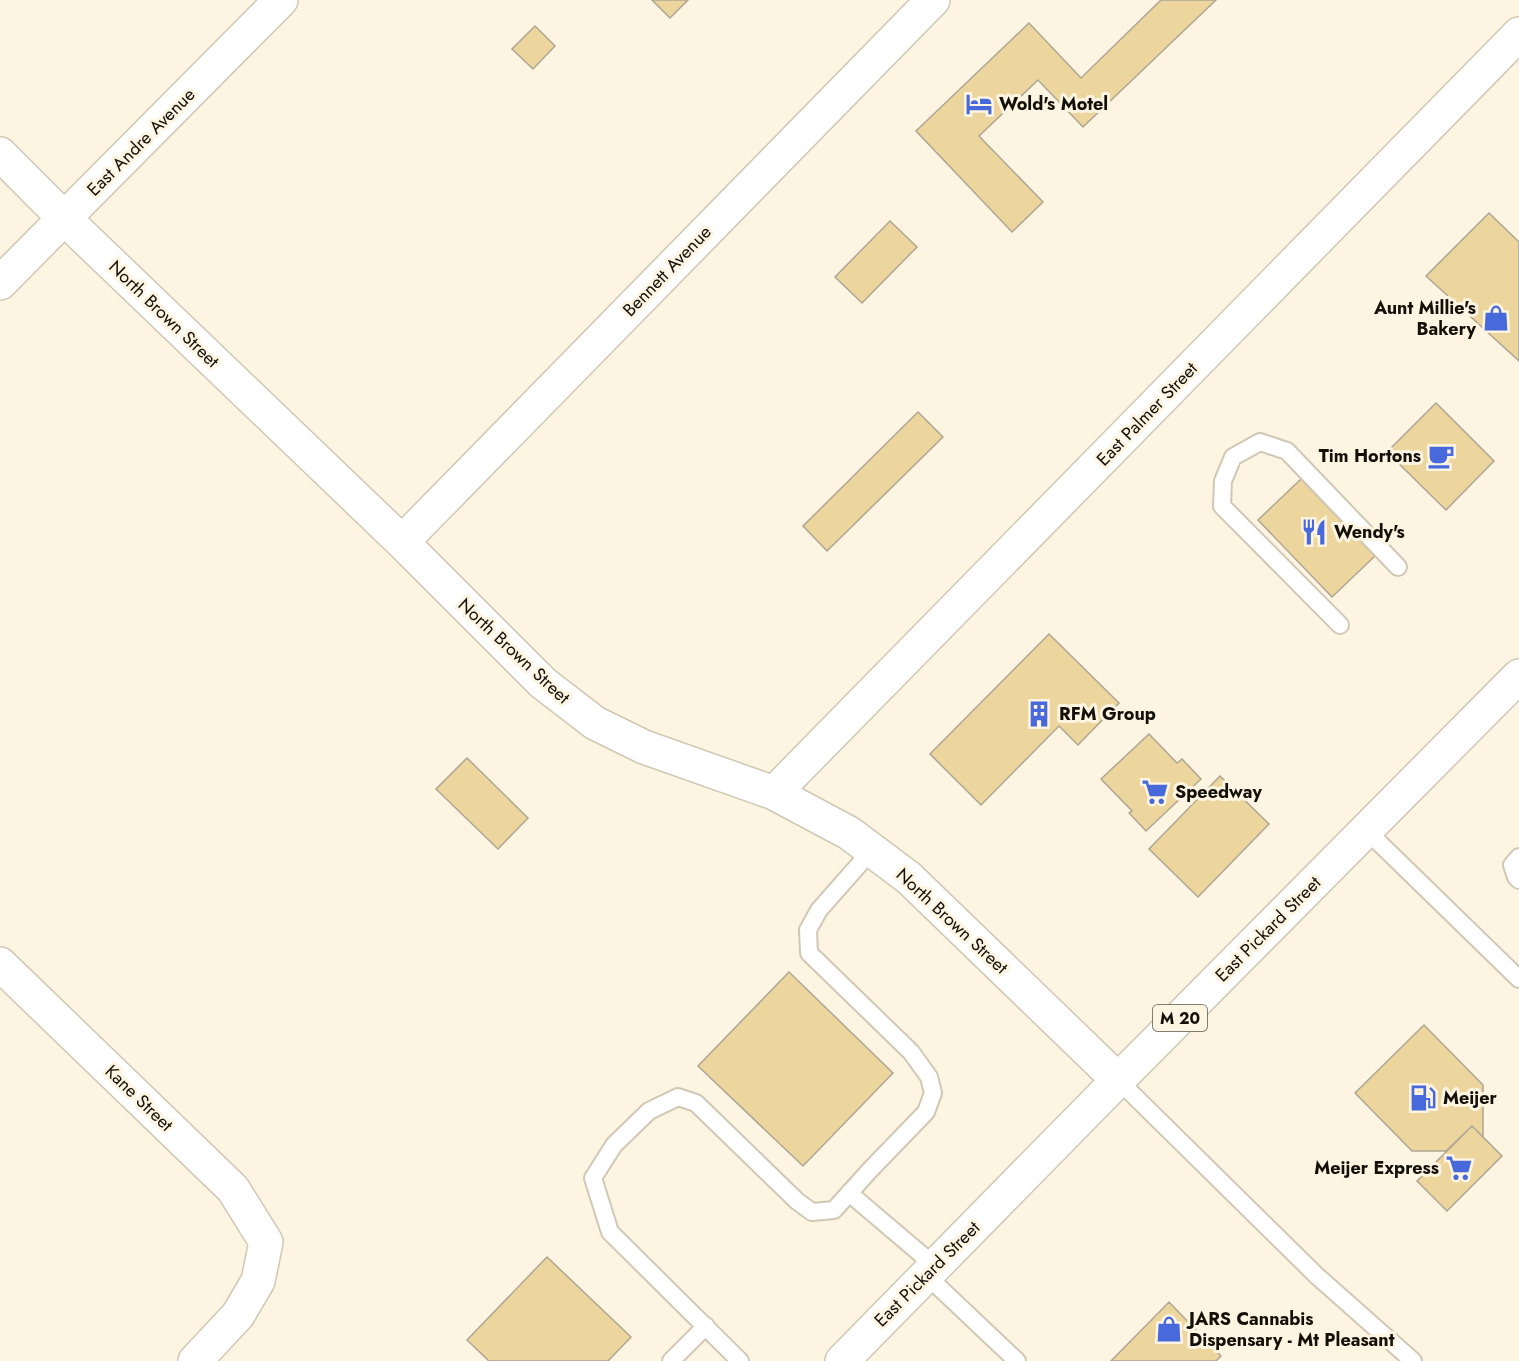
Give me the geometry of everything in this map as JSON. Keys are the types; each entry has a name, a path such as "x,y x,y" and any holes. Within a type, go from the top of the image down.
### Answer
{"street":[{"name":"East Andre Avenue","path":"0,283 281,0"},
{"name":"Bennett Avenue","path":"402,542 933,0"},
{"name":"East Palmer Street","path":"774,793 1519,34"},
{"name":"North Brown Street","path":"0,154 402,542 543,683 595,723 644,747 774,793 849,833 909,878 1118,1080"},
{"name":"East Pickard Street","path":"842,1361 1519,676"},
{"name":"Kane Street","path":"0,964 233,1189 266,1242 258,1281 238,1315 195,1361"}],"lane":[{"path":"1340,625 1222,506 1223,481 1233,457 1260,442 1287,451 1398,567"},
{"path":"1366,830 1516,971"},
{"path":"740,1361 610,1232 593,1178 614,1145 649,1111 678,1097 696,1103 796,1201 812,1212 834,1210 926,1112 933,1093 929,1077 911,1052 809,952 808,930 819,910 872,850"},
{"path":"1519,857 1512,865 1519,880"},
{"path":"1118,1080 1317,1276 1413,1361"},
{"path":"849,1193 931,1270 1017,1361"},
{"path":"672,1361 706,1326"}],"building":[{"path":"652,0 688,0 670,18"},
{"name":"Wold's Motel","path":"1161,0 1216,0 1083,127 1038,80 979,136 1043,202 1012,232 916,131 1029,23 1081,78"},
{"path":"535,26 555,46 533,69 512,49"},
{"name":"Aunt Millie's Bakery","path":"1489,213 1519,242 1519,361 1426,276"},
{"path":"890,221 917,247 862,303 835,277"},
{"name":"Tim Hortons","path":"1436,403 1494,461 1446,510 1387,452"},
{"path":"918,412 943,437 827,551 803,526"},
{"path":"1301,479 1375,556 1332,597 1258,520"},
{"name":"RFM Group","path":"1049,634 1119,703 1078,745 1059,726 981,805 930,754"},
{"path":"1149,734 1177,763 1182,759 1201,779 1146,831 1129,813 1132,811 1101,779"},
{"path":"467,758 528,818 498,849 436,789"},
{"path":"1220,776 1269,824 1198,897 1149,849"},
{"path":"789,972 893,1073 803,1166 698,1066"},
{"path":"1424,1025 1483,1085 1483,1137 1472,1126 1446,1151 1412,1151 1355,1093"},
{"path":"1472,1126 1502,1156 1447,1211 1417,1181"},
{"path":"547,1257 631,1337 608,1361 489,1361 467,1340"},
{"name":"JARS Cannabis Dispensary - Mt Pleasant","path":"1169,1302 1221,1356 1216,1361 1111,1361"}],"place":[{"name":"Wold's Motel","path":"979,104"},
{"name":"Aunt Millie's Bakery","path":"1496,318"},
{"name":"Tim Hortons","path":"1441,456"},
{"name":"Wendy's","path":"1314,532"},
{"name":"RFM Group","path":"1039,714"},
{"name":"Speedway","path":"1155,792"},
{"name":"Meijer","path":"1423,1098"},
{"name":"Meijer Express","path":"1459,1168"},
{"name":"JARS Cannabis Dispensary - Mt Pleasant","path":"1169,1329"}]}
